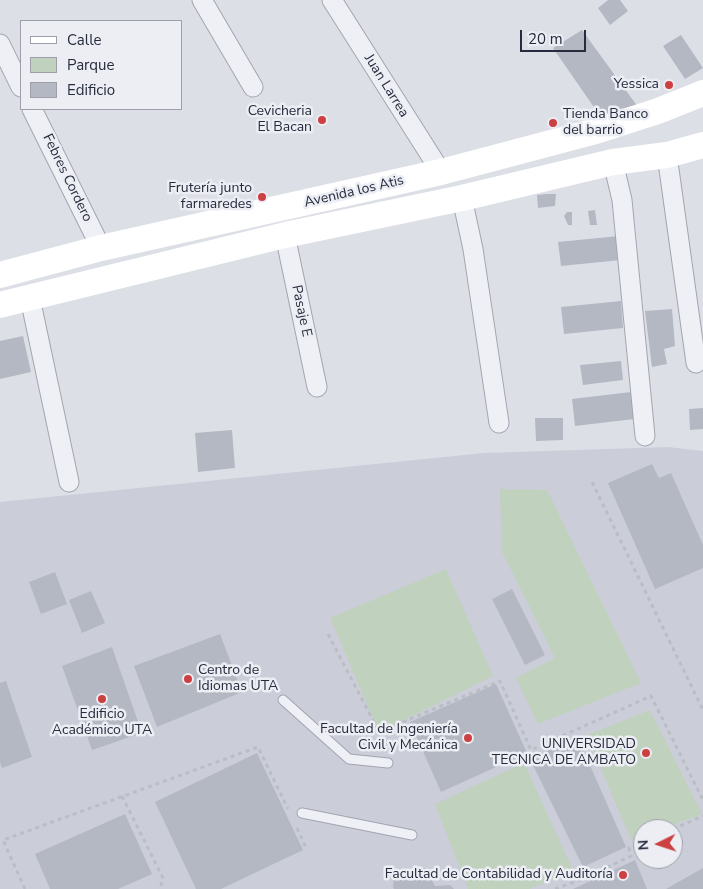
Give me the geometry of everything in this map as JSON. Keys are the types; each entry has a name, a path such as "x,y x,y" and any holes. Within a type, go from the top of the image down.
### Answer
{"main road":[{"name":"Avenida los Atis","path":"0,274 101,248 440,172 596,131 658,111 703,93"},
{"name":"Avenida los Atis","path":"0,305 285,235 462,198 613,162 667,155 703,145"}],"street":[{"path":"202,0 253,87"},
{"name":"Juan Larrea","path":"332,0 440,172"},
{"path":"0,44 20,85"},
{"name":"Febres Cordero","path":"32,110 101,248"},
{"path":"667,155 696,363"},
{"path":"613,162 622,200 645,436"},
{"path":"462,198 473,249 499,423"},
{"name":"Pasaje E","path":"285,235 317,387"},
{"path":"30,298 70,482"}],"lane":[{"path":"283,700 348,758 388,763"},
{"path":"302,813 412,835"}],"path":[{"path":"592,482 703,710"},
{"path":"328,634 379,732 500,681 531,750 651,696 703,800"},
{"path":"25,889 3,840 258,746 291,815"},
{"path":"122,796 163,878 161,883 164,889"},
{"path":"683,825 703,816"},
{"path":"295,824 308,850"},
{"path":"555,889 585,878 631,856 629,848 633,846"}],"shaded area":[{"path":"668,447 703,451 703,889 0,889 0,502 484,453"}],"green space":[{"path":"500,489 547,490 641,683 538,724 516,678 555,658 502,552"},
{"path":"446,569 493,676 379,732 330,618"},
{"path":"650,710 702,814 683,821 683,819 633,819 633,839 631,840 587,735"},
{"path":"524,763 573,870 529,889 468,889 435,804"}],"building":[{"path":"608,0 620,0 628,11 610,25 598,8"},
{"path":"582,30 638,107 600,116 553,48"},
{"path":"681,35 703,68 685,79 663,46"},
{"path":"556,194 555,206 538,208 537,195"},
{"path":"595,210 597,225 590,225 588,211"},
{"path":"567,212 572,212 572,225 568,225 564,216"},
{"path":"619,236 621,260 561,266 558,242"},
{"path":"621,301 623,328 564,334 561,307"},
{"path":"672,309 675,346 664,349 667,364 652,367 645,311"},
{"path":"23,336 31,372 0,379 0,341"},
{"path":"621,361 623,380 583,385 580,365"},
{"path":"631,392 634,419 575,426 572,399"},
{"path":"703,408 703,429 690,430 689,409"},
{"path":"535,418 563,418 563,440 536,441"},
{"path":"232,430 235,468 198,472 195,433"},
{"path":"652,464 659,478 671,473 703,545 703,568 655,589 608,483"},
{"path":"55,572 67,604 41,614 29,582"},
{"path":"512,589 545,655 525,665 492,599"},
{"path":"91,591 105,623 82,633 69,600"},
{"name":"Centro de Idiomas UTA","path":"220,634 242,692 157,727 134,666"},
{"name":"Edificio Académico UTA","path":"112,647 142,733 92,750 62,666"},
{"path":"6,681 32,757 2,768 0,762 0,683"},
{"name":"Facultad de Ingeniería Civil y Mecánica","path":"496,684 527,753 441,792 410,722"},
{"path":"577,736 626,847 583,867 530,759"},
{"path":"257,753 303,850 221,889 196,889 155,802"},
{"path":"125,814 152,874 118,889 50,889 35,854"},
{"name":"Facultad de Contabilidad y Auditoría","path":"633,861 633,869 639,869 647,889 573,889"},
{"path":"425,868 435,886 450,885 454,889 394,889 394,877 401,873"},
{"path":"703,868 703,889 666,889"}],"place":[{"name":"Yessica","path":"669,85"},
{"name":"Cevicheria El Bacan","path":"322,120"},
{"name":"Tienda Banco del barrio","path":"553,123"},
{"name":"Frutería junto farmaredes","path":"262,197"},
{"name":"Centro de Idiomas UTA","path":"188,679"},
{"name":"Edificio Académico UTA","path":"102,699"},
{"name":"Facultad de Ingeniería Civil y Mecánica","path":"468,738"},
{"name":"UNIVERSIDAD TECNICA DE AMBATO","path":"646,753"},
{"name":"Facultad de Contabilidad y Auditoría","path":"623,875"}]}
